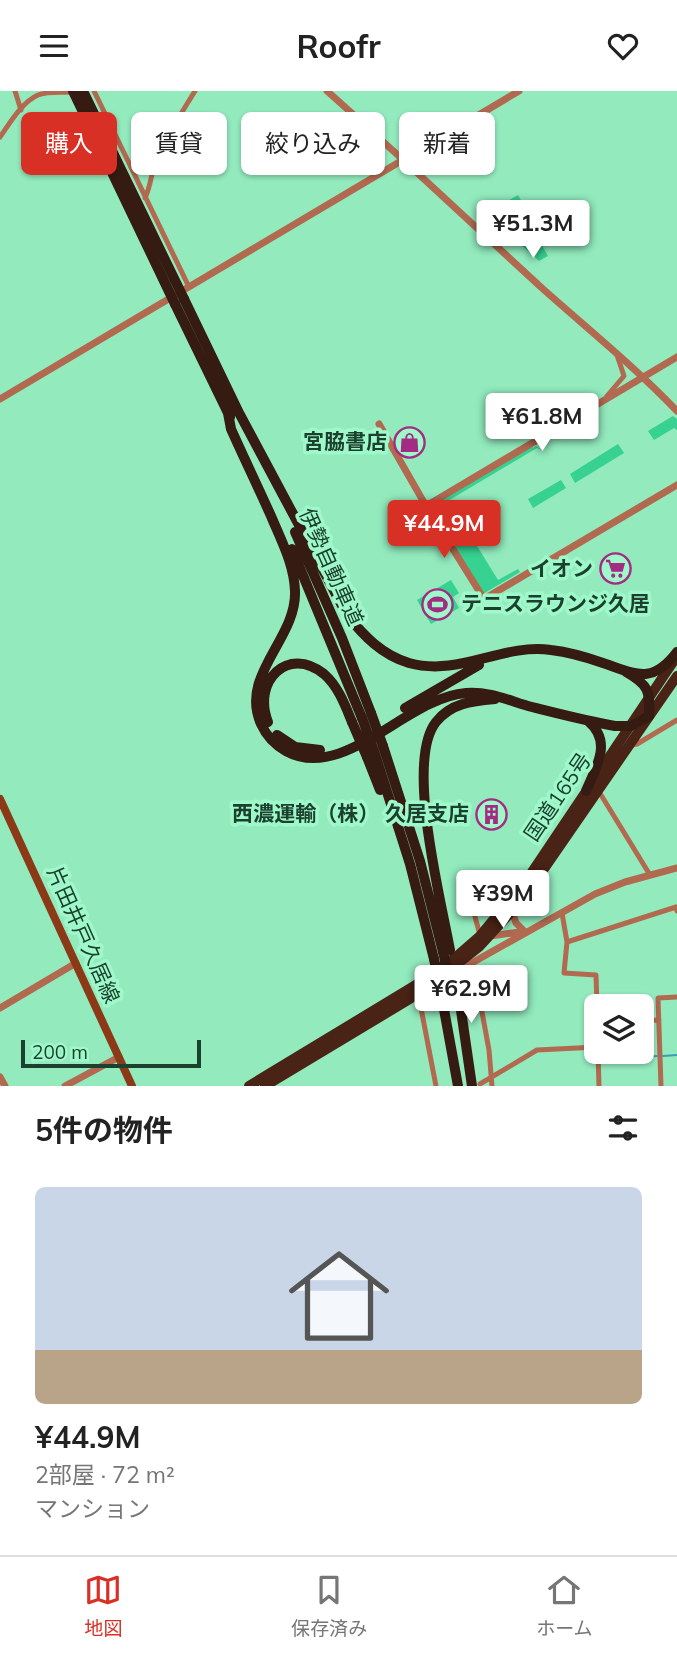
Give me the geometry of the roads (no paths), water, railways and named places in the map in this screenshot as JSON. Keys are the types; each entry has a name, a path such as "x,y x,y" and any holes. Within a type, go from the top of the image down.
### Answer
{"highway":[{"name":"伊勢自動車道","path":"73,91 233,411 315,600 420,861 473,1085"},
{"name":"伊勢自動車道","path":"85,91 179,301"},
{"path":"233,411 268,463 338,599 366,638 383,651 401,660 423,666 456,666 512,652 551,650 637,675 652,674 663,668 677,654"},
{"path":"233,411 231,429 289,558 295,583 295,603 290,622 262,674 256,695 256,709 261,724 273,741 289,752 302,757 332,755 358,745 417,708 438,699 481,692 588,721 631,726 649,716 650,696 640,680 626,672"},
{"name":"国道165号","path":"507,910 677,654"},
{"path":"362,718 321,671 313,668 299,664 284,667 277,670 266,686 264,708 269,725 275,733 295,747 323,750 355,739 435,689 494,657"},
{"name":"国道165号","path":"265,1086 423,991 469,957 547,866 677,676"},
{"path":"442,954 424,793 426,743 435,723 452,708 467,702 505,698"},
{"path":"586,791 601,748 599,733 588,721"},
{"name":"伊勢自動車道","path":"375,751 410,864 442,954"},
{"name":"国道165号","path":"249,1086 414,986 486,937"},
{"name":"伊勢自動車道","path":"450,987 458,1086"}],"main road":[{"name":"片田井戸久居線","path":"0,799 132,1086"}],"street":[{"path":"15,91 21,110"},
{"path":"0,137 21,110 38,95 85,91"},
{"path":"94,91 189,287"},
{"path":"145,198 155,163 195,91"},
{"path":"327,91 399,155"},
{"path":"483,112 519,91"},
{"path":"0,399 399,162"},
{"path":"420,175 677,411"},
{"path":"602,401 623,380 624,370 617,353"},
{"path":"426,506 677,357"},
{"path":"379,424 484,600 677,485"},
{"path":"628,745 637,744 677,720"},
{"path":"598,790 650,875"},
{"path":"423,991 521,933 608,888 677,868"},
{"path":"468,891 486,937 521,933"},
{"path":"471,900 484,908 507,910 521,933"},
{"path":"567,941 676,907 677,911"},
{"path":"562,913 567,941 564,974 596,975 597,994"},
{"path":"0,1008 76,963"},
{"path":"473,963 489,1050 492,1086"},
{"path":"661,1086 658,998 677,997"},
{"path":"419,1003 436,1086"},
{"path":"654,1020 659,1020"},
{"path":"473,1085 537,1050 584,1050"},
{"path":"65,1086 119,1057"},
{"path":"598,1064 599,1086"},
{"path":"0,1077 5,1086"}],"waterway":[{"path":"663,1056 677,1055"}],"place":[{"name":"宮脇書店","path":"410,442"},
{"name":"イオン","path":"616,569"},
{"name":"テニスラウンジ久居","path":"438,604"},
{"name":"西濃運輸（株） 久居支店","path":"492,814"}]}
